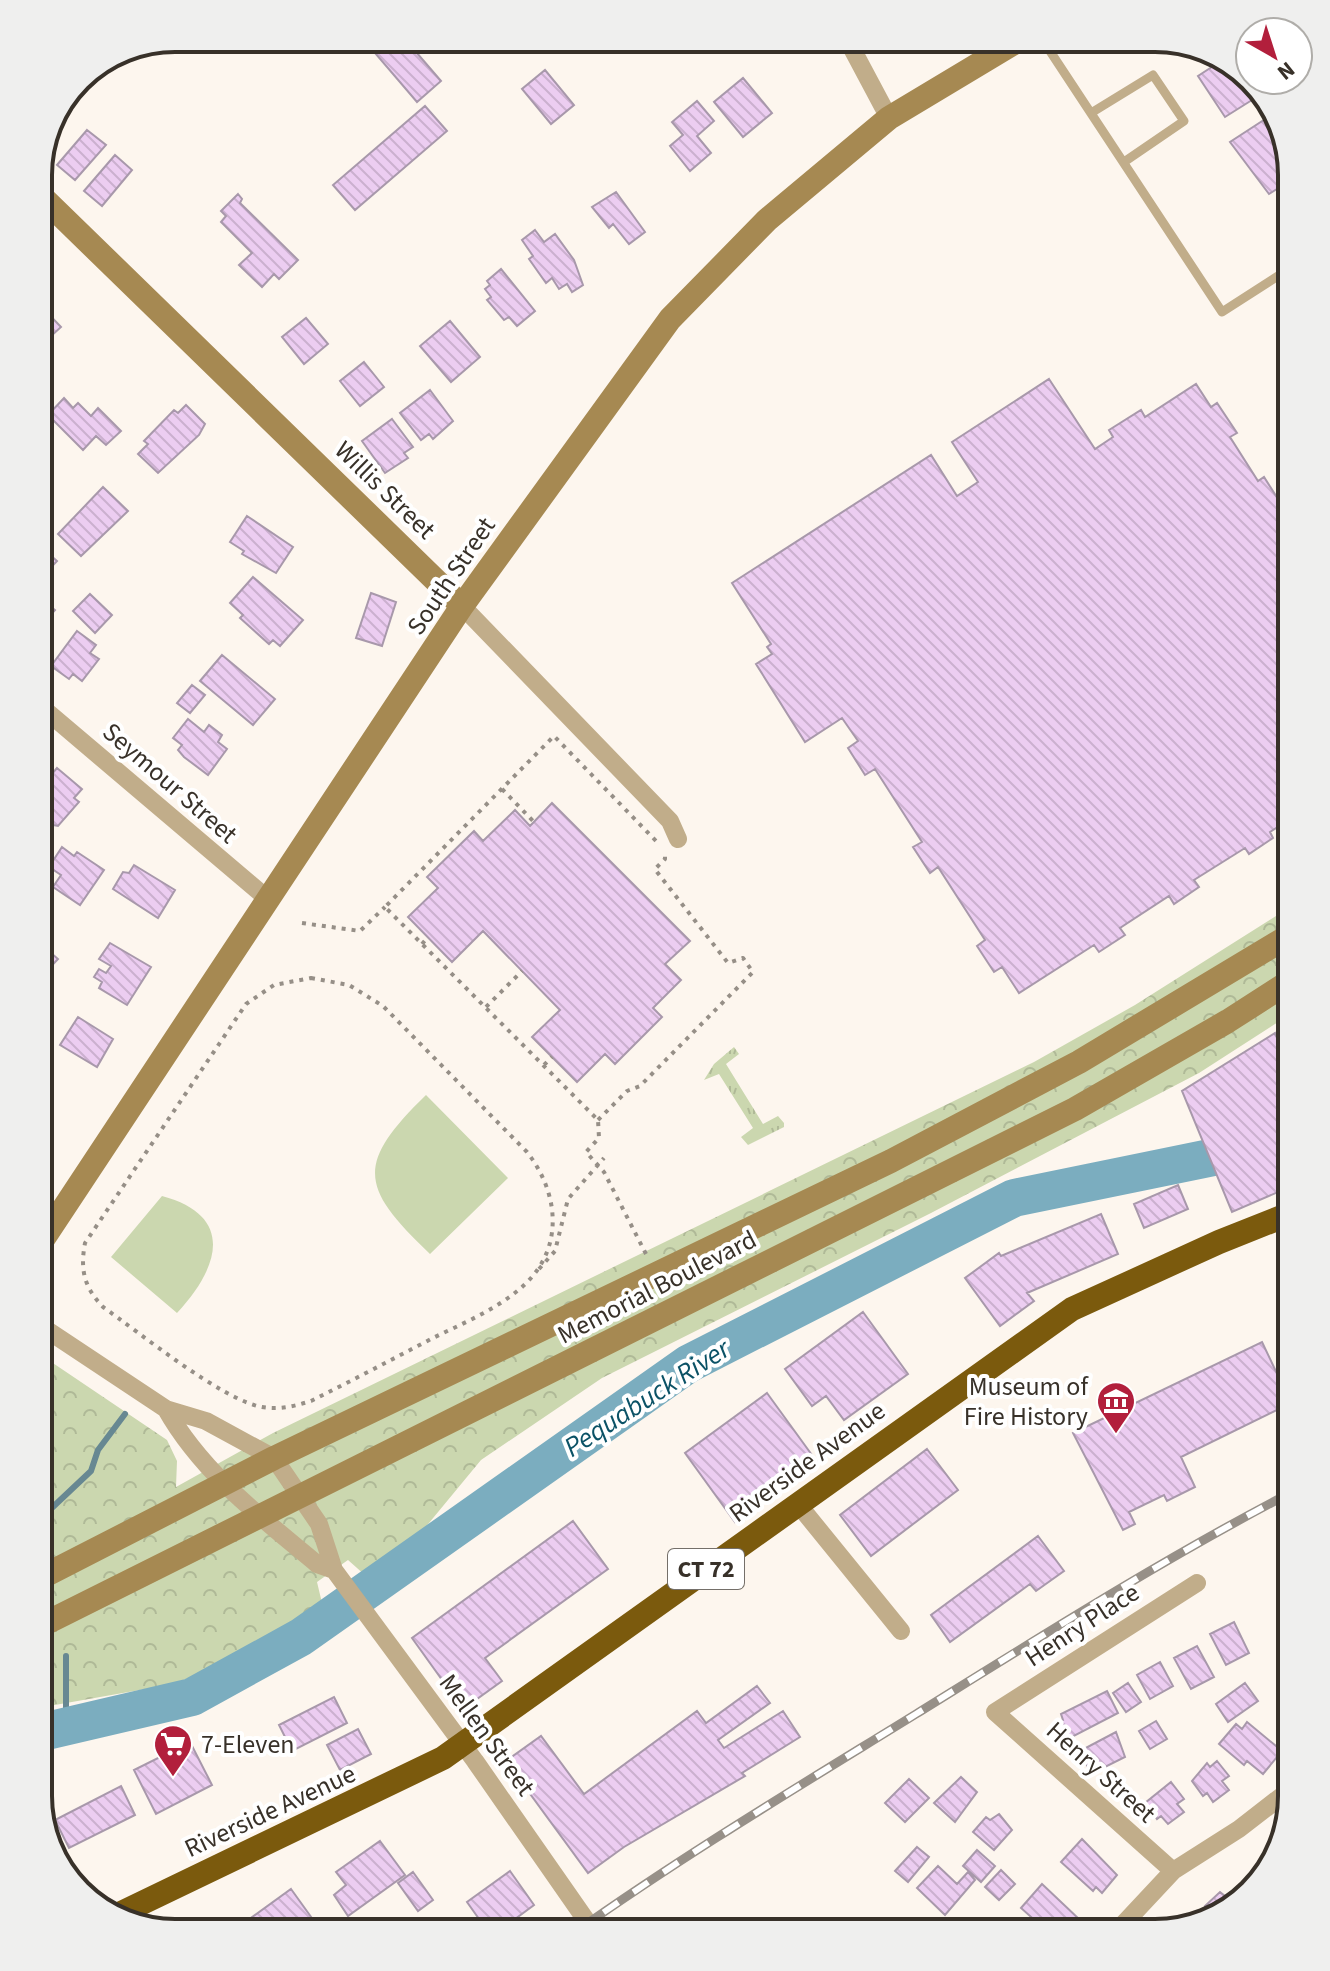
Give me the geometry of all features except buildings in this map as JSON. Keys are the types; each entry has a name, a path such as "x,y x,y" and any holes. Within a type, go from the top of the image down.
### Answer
{"highway":[{"name":"Riverside Avenue","path":"129,1909 400,1780 462,1744 1072,1309 1278,1219"}],"main road":[{"name":"South Street","path":"52,1226 462,606 670,319 767,220 889,118 999,52"},
{"name":"Willis Street","path":"52,207 462,606"},
{"name":"Memorial Boulevard","path":"52,1572 274,1458 891,1161 1079,1062 1278,942"},
{"name":"Memorial Boulevard","path":"52,1620 1075,1109 1278,989"}],"street":[{"path":"854,52 889,118"},
{"name":"Willis Street","path":"462,606 670,821 678,839"},
{"name":"Seymour Street","path":"52,716 269,900"},
{"name":"Mellen Street","path":"52,1333 166,1409 206,1421 274,1458 319,1524 334,1570 585,1919"},
{"name":"Mellen Street","path":"166,1409 181,1436 224,1484 317,1564 334,1570"},
{"path":"797,1503 901,1631"},
{"name":"Henry Place","path":"995,1712 1197,1583"},
{"name":"Henry Street","path":"995,1712 1173,1871"},
{"path":"1128,1919 1173,1871 1278,1799"}],"lane":[{"path":"1051,52 1222,312 1278,276"},
{"path":"1091,113 1153,75 1176,109 1184,121 1124,162"}],"path":[{"path":"302,923 360,931 554,736 664,851 665,859 655,869 728,963 743,958 752,968 752,974 640,1086 627,1091 598,1120"},
{"path":"502,789 534,822"},
{"path":"385,907 598,1120 599,1138 586,1152 614,1189 646,1254"},
{"path":"422,944 428,937"},
{"path":"486,1007 522,971"},
{"path":"533,1274 545,1257 553,1229 552,1195 541,1170 383,1006 349,985 311,978 274,985 246,1004 85,1243 82,1260 83,1277 90,1294 103,1307 231,1396 263,1407 286,1408 340,1386 503,1301 533,1274 555,1251 568,1199 604,1158"},
{"path":"544,1065 552,1057"}],"green space":[{"path":"1278,915 1278,1022 1199,1073 931,1213 602,1378 481,1460 410,1546 366,1576 348,1560 317,1582 322,1603 222,1667 168,1685 52,1706 52,1362 167,1440 177,1461 176,1487 273,1433 1034,1062 1135,1005"},
{"path":"734,1047 739,1054 726,1064 763,1124 778,1116 784,1123 784,1127 748,1145 741,1137 753,1128 719,1074 704,1080 714,1064"},
{"path":"426,1095 508,1178 430,1254 390,1211 379,1193 375,1176 377,1159 387,1140"},
{"path":"162,1196 186,1205 201,1216 210,1230 213,1245 203,1279 177,1313 111,1257"}],"waterway":[{"name":"Pequabuck River","path":"52,1730 192,1697 301,1637 688,1364 1014,1198 1258,1148"},
{"path":"52,1508 91,1471 98,1450 125,1414"},
{"path":"66,1656 66,1726"}],"railway":[{"path":"595,1919 743,1821 1055,1628 1149,1571 1278,1500"}],"place":[{"name":"Museum of Fire History","path":"1116,1435"},
{"name":"7-Eleven","path":"173,1778"}]}
